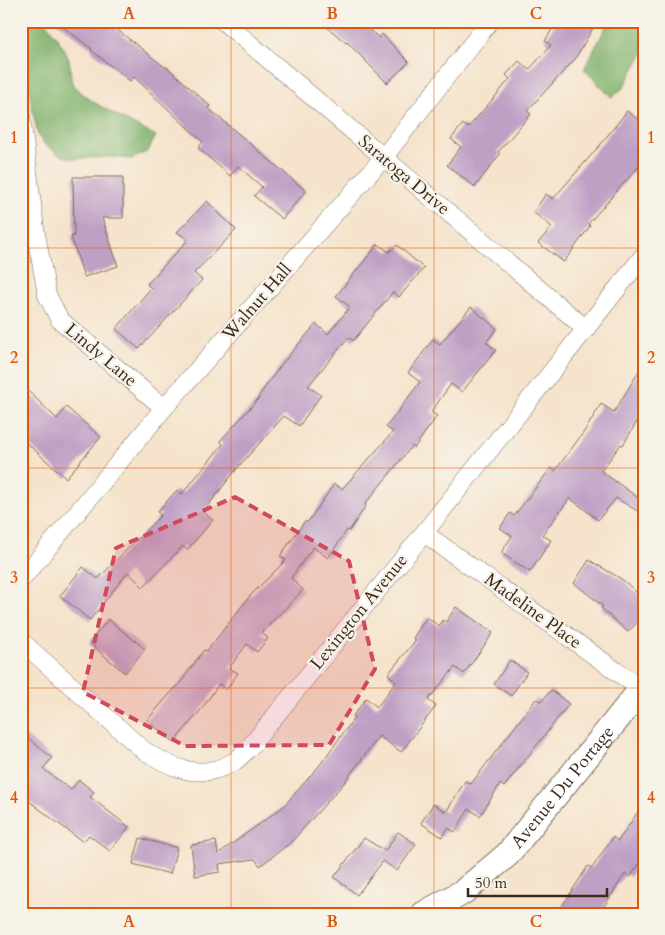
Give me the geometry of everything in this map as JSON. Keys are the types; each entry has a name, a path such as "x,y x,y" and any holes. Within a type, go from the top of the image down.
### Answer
{"street":[{"name":"Saratoga Drive","path":"223,21 586,329"},
{"name":"Walnut Hall","path":"21,580 164,408 383,158 490,21"},
{"name":"Lindy Lane","path":"21,116 35,228 46,295 60,320 164,408"},
{"name":"Lexington Avenue","path":"21,641 142,749 162,762 186,771 216,770 234,762 249,748 424,533 644,255"},
{"name":"Madeline Place","path":"424,533 643,687"},
{"name":"Avenue Du Portage","path":"424,914 462,892 507,855 643,687"}],"highlighted area":[{"path":"235,497 349,561 375,669 329,745 185,746 83,692 116,548"}],"green space":[{"path":"21,21 45,21 67,55 70,63 72,83 85,96 110,112 156,136 148,151 132,159 110,157 73,159 60,155 44,144 38,136 31,103 29,71 21,33"},
{"path":"609,21 644,21 644,51 623,88 612,98 584,69"}],"building":[{"path":"55,21 106,21 167,67 210,106 208,108 306,191 282,219 254,196 262,187 238,166 230,176 198,148 203,142 134,77 130,81"},
{"path":"320,21 360,21 379,38 382,34 409,62 387,83 347,42"},
{"path":"557,21 597,21 575,59 527,111 531,114 498,152 500,154 475,187 447,165 461,147 451,139 463,124 468,128 510,79 506,75 519,61 529,70 551,45 545,41"},
{"path":"627,111 644,124 644,160 588,224 590,226 564,262 538,243 552,227 533,212 546,194 553,199"},
{"path":"73,177 123,177 123,218 102,218 118,266 84,277 71,236 74,236"},
{"path":"207,201 236,230 194,273 202,280 139,349 116,329 151,288 147,284 188,240 177,232"},
{"path":"378,244 389,252 397,245 424,268 399,297 393,292 353,341 349,337 308,386 321,395 299,426 284,416 239,466 203,512 213,520 187,550 183,546 143,587 128,572 90,620 60,596 83,567 98,579 161,515 157,512 177,490 182,494 223,444 220,441 259,398 281,365 316,324 328,334 350,307 336,296"},
{"path":"471,307 497,329 486,342 496,350 462,392 451,384 431,412 437,416 414,448 412,446 365,504 366,506 349,531 347,530 328,558 313,547 291,578 303,590 261,633 268,638 257,652 247,644 229,668 238,673 226,690 219,684 200,711 174,742 147,720 177,687 204,650 207,651 249,597 286,560 280,556 305,521 307,523 334,484 342,489 393,432 386,427 420,382 408,373 433,339 440,344"},
{"path":"644,363 644,410 623,445 621,444 601,471 644,502 644,515 616,498 598,520 570,498 542,535 551,540 530,572 501,553 512,536 500,528 510,513 514,516 551,468 555,471 586,429 601,404 614,412"},
{"path":"21,384 57,419 66,407 101,437 66,478 21,438"},
{"path":"589,560 623,580 644,599 644,615 628,632 601,608 603,606 574,583"},
{"path":"456,607 493,633 464,674 455,667 428,700 436,706 401,752 379,736 343,784 294,840 260,866 255,859 219,864 220,872 195,876 191,845 216,841 218,854 284,806 319,766 355,717 353,716 366,698 377,707 396,682 388,674 416,640 413,638 427,617 439,626 443,620 446,622"},
{"path":"108,619 145,649 125,673 89,643"},
{"path":"510,660 527,672 511,696 494,684"},
{"path":"551,690 569,704 504,787 500,784 480,816 469,809 455,832 448,828 442,837 421,823 433,804 446,812 465,781 471,784 536,699 542,701"},
{"path":"21,732 52,758 43,769 71,790 79,780 94,792 90,797 129,827 110,851 89,835 83,842 21,795"},
{"path":"644,803 644,857 630,877 625,874 599,914 557,914 588,866 592,868 613,837 618,841"},
{"path":"398,832 416,844 397,871 383,861 357,895 334,877 364,838 385,851"},
{"path":"140,838 177,848 170,874 133,864"}]}
